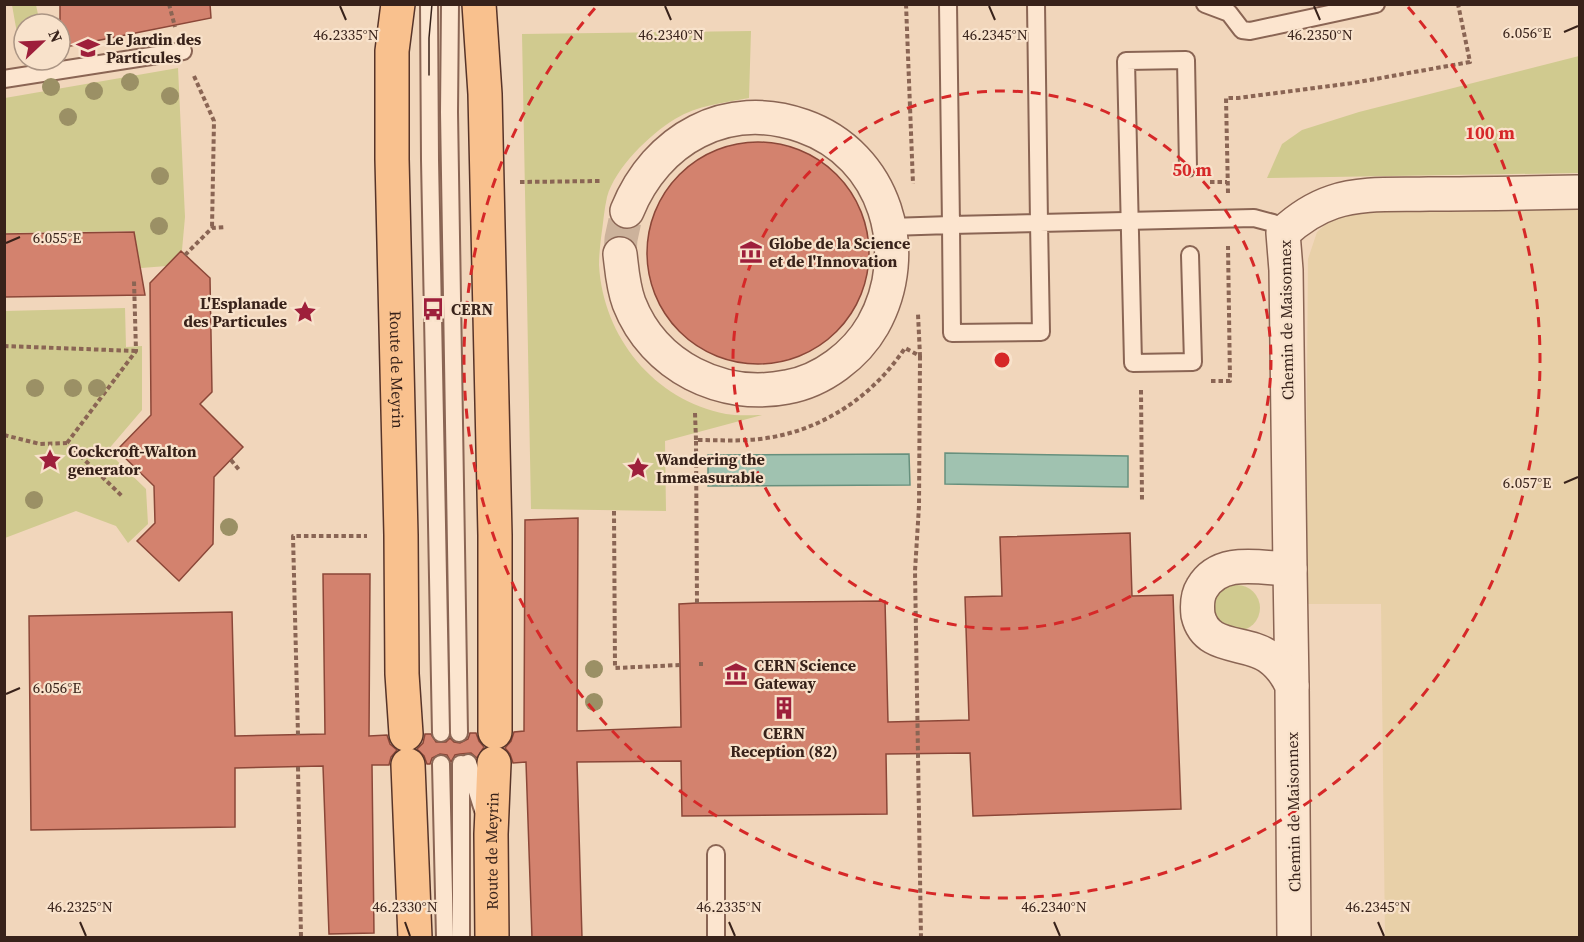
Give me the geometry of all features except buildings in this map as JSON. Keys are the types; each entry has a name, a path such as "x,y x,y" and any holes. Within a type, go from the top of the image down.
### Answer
{"main road":[{"name":"Route de Meyrin","path":"398,4 392,51 392,159 402,674 415,938"},
{"name":"Route de Meyrin","path":"475,7 485,94 495,535 479,756 490,834 492,938"}],"street":[{"path":"620,254 622,279 629,303 641,326 656,346 674,363 695,376 726,387 766,391 791,387 814,378 829,370 854,350 870,331 882,309 893,262 890,227 886,213 877,190 863,169 846,151 826,137 811,129 780,119 756,117 731,120 711,125 692,134 660,158 635,191 627,211"},
{"name":"Chemin de Maisonnex","path":"1294,938 1286,282 1283,233 1291,225 1322,207 1354,198 1580,192"},
{"path":"1290,569 1232,566 1220,570 1208,578 1199,591 1197,606 1200,621 1208,633 1221,642 1253,649 1268,656 1278,665 1292,686"}],"lane":[{"path":"429,4 441,733"},
{"path":"948,4 952,333 1041,332 1036,4"},
{"path":"1205,4 1229,13 1242,30 1250,31 1351,7 1376,4"},
{"path":"459,733 449,112 475,7"},
{"path":"4,79 183,51"},
{"path":"1188,168 1186,60 1126,61 1133,363 1193,362 1190,255"},
{"path":"890,227 1254,218 1273,224 1283,233"},
{"path":"461,938 479,756"},
{"path":"441,764 445,938"},
{"path":"716,854 716,938"}],"path":[{"path":"1228,195 1226,98 1353,83 1470,62 1458,4"},
{"path":"183,51 214,121 212,228"},
{"path":"518,182 642,181"},
{"path":"185,255 212,228 226,227"},
{"path":"68,443 136,351 134,281"},
{"path":"4,346 136,351"},
{"path":"920,356 919,506 915,571 921,938"},
{"path":"4,435 40,444 68,443 123,496"},
{"path":"231,460 240,471"},
{"path":"614,511 615,668 680,665"},
{"path":"697,511 697,603"},
{"path":"298,735 293,536 369,536"},
{"path":"298,767 301,938"}],"shaded area":[{"path":"12,5 36,5 37,12 13,12"},
{"path":"751,31 749,98 711,105 684,114 655,133 625,164 607,197 599,265 610,317 622,340 637,361 655,380 676,395 700,407 730,415 762,415 665,441 666,511 531,509 522,34"},
{"path":"1579,56 1579,173 1267,178 1282,144 1302,130 1359,112"},
{"path":"178,68 185,217 182,250 167,266 141,268 134,231 5,233 5,98"},
{"path":"1579,203 1579,937 1385,937 1381,604 1305,604 1308,259 1317,232 1325,225 1338,218 1367,211"},
{"path":"125,308 126,347 142,346 142,410 107,451 146,489 148,524 128,543 116,526 76,511 5,538 5,311"},
{"path":"945,453 1128,456 1128,487 945,484"},
{"path":"909,454 910,485 708,486 708,455"},
{"path":"1237,585 1253,592 1260,608 1253,624 1237,631 1221,624 1214,608 1221,592"}],"tunnel":[{"path":"620,254 627,211"}],"tram line":[{"path":"429,75 432,4"}],"place":[{"name":"Le Jardin des Particules","path":"88,48"},
{"name":"Globe de la Science et de l'Innovation","path":"751,252"},
{"name":"CERN","path":"433,309"},
{"name":"L'Esplanade des Particules","path":"305,312"},
{"name":"Cockcroft-Walton generator","path":"50,460"},
{"name":"Wandering the Immeasurable","path":"638,468"},
{"name":"CERN Science Gateway","path":"736,674"},
{"name":"CERN Reception (82)","path":"784,708"}]}
